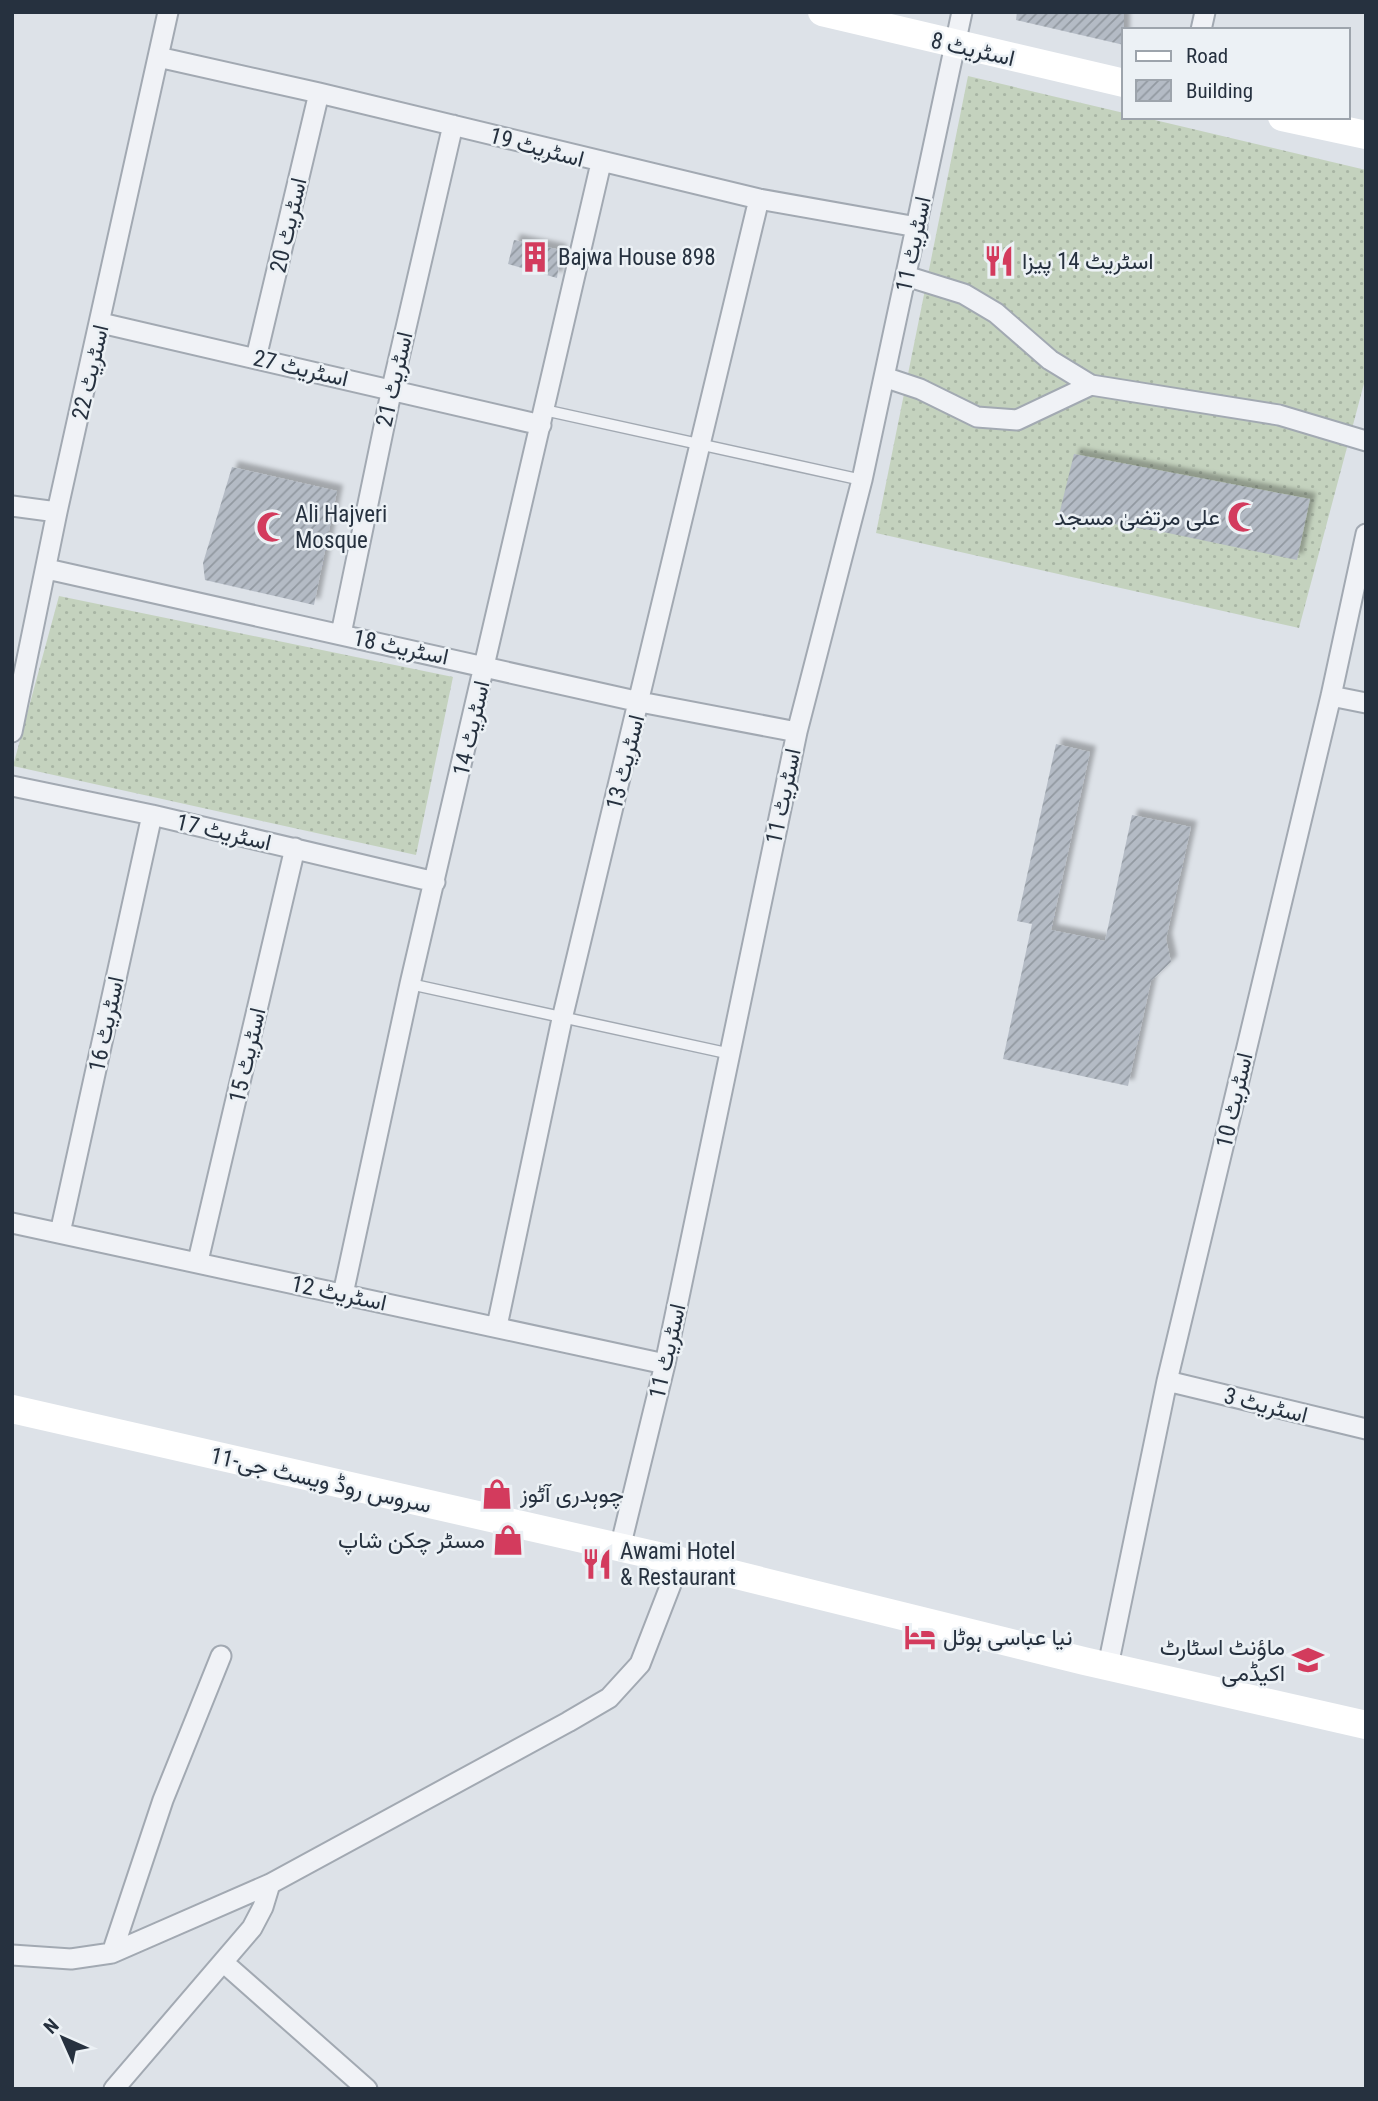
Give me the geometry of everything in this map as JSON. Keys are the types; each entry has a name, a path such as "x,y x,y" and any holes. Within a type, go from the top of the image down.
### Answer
{"main road":[{"name":"اسٹریٹ 8","path":"822,12 954,46 1122,83"},
{"path":"1291,119 1366,135"},
{"name":"سروس روڈ ویسٹ جی-11","path":"12,1409 680,1561 1108,1666 1366,1725"}],"street":[{"name":"اسٹریٹ 22","path":"12,732 57,512 168,12"},
{"name":"اسٹریٹ 11","path":"620,1548 665,1364 797,732 862,480 962,12"},
{"name":"اسٹریٹ 19","path":"158,57 759,199 917,227"},
{"name":"اسٹریٹ 20","path":"256,358 319,93"},
{"name":"اسٹریٹ 21","path":"341,634 391,388 453,125"},
{"name":"اسٹریٹ 14","path":"343,1294 410,984 601,163"},
{"name":"اسٹریٹ 13","path":"497,1326 562,1018 640,702 697,446 759,199"},
{"path":"906,276 964,294 996,313 1050,360 1091,385 1279,415 1366,441"},
{"name":"اسٹریٹ 27","path":"101,323 391,388 543,417"},
{"path":"884,377 920,389 977,416 1017,420 1091,385"},
{"path":"12,506 57,512"},
{"name":"اسٹریٹ 10","path":"1108,1666 1167,1381 1331,696 1366,534"},
{"name":"اسٹریٹ 18","path":"47,569 640,702 797,732"},
{"path":"1331,696 1366,703"},
{"name":"اسٹریٹ 17","path":"12,786 152,815 435,883"},
{"name":"اسٹریٹ 16","path":"60,1233 152,815"},
{"name":"اسٹریٹ 15","path":"198,1261 295,848"},
{"name":"اسٹریٹ 12","path":"12,1223 198,1261 665,1364"},
{"name":"اسٹریٹ 3","path":"1167,1381 1366,1429"},
{"path":"12,1955 71,1959 112,1952 270,1884 609,1698 640,1664 680,1561"},
{"path":"112,1952 163,1800 221,1656"},
{"path":"114,2089 252,1928 263,1907 270,1884"},
{"path":"223,1962 368,2089"}],"lane":[{"path":"543,417 862,480"},
{"path":"410,984 731,1054"}],"green space":[{"path":"968,76 1122,113 1122,119 1150,119 1366,170 1366,376 1299,628 876,533"},
{"path":"59,596 453,677 416,855 13,766"}],"building":[{"path":"1017,12 1124,12 1122,45 1016,20"},
{"name":"Bajwa House 898","path":"514,240 561,250 557,278 508,264"},
{"path":"1074,454 1310,499 1297,560 1168,533 1059,515"},
{"name":"Ali Hajveri Mosque","path":"232,467 337,491 314,605 205,580 203,563"},
{"path":"1056,744 1090,752 1051,930 1105,941 1132,815 1191,827 1166,939 1171,962 1151,981 1128,1086 1003,1059 1032,924 1017,921"}],"place":[{"name":"Bajwa House 898","path":"535,257"},
{"name":"اسٹریٹ 14 پیزا","path":"999,261"},
{"name":"علی مرتضیٰ مسجد","path":"1243,517"},
{"name":"Ali Hajveri Mosque","path":"272,527"},
{"name":"چوہدری آٹوز","path":"497,1494"},
{"name":"مسٹر چکن شاپ","path":"508,1540"},
{"name":"Awami Hotel & Restaurant","path":"597,1564"},
{"name":"نیا عباسی ہوٹل","path":"920,1637"},
{"name":"ماؤنٹ اسٹارٹ اکیڈمی","path":"1308,1660"}]}
